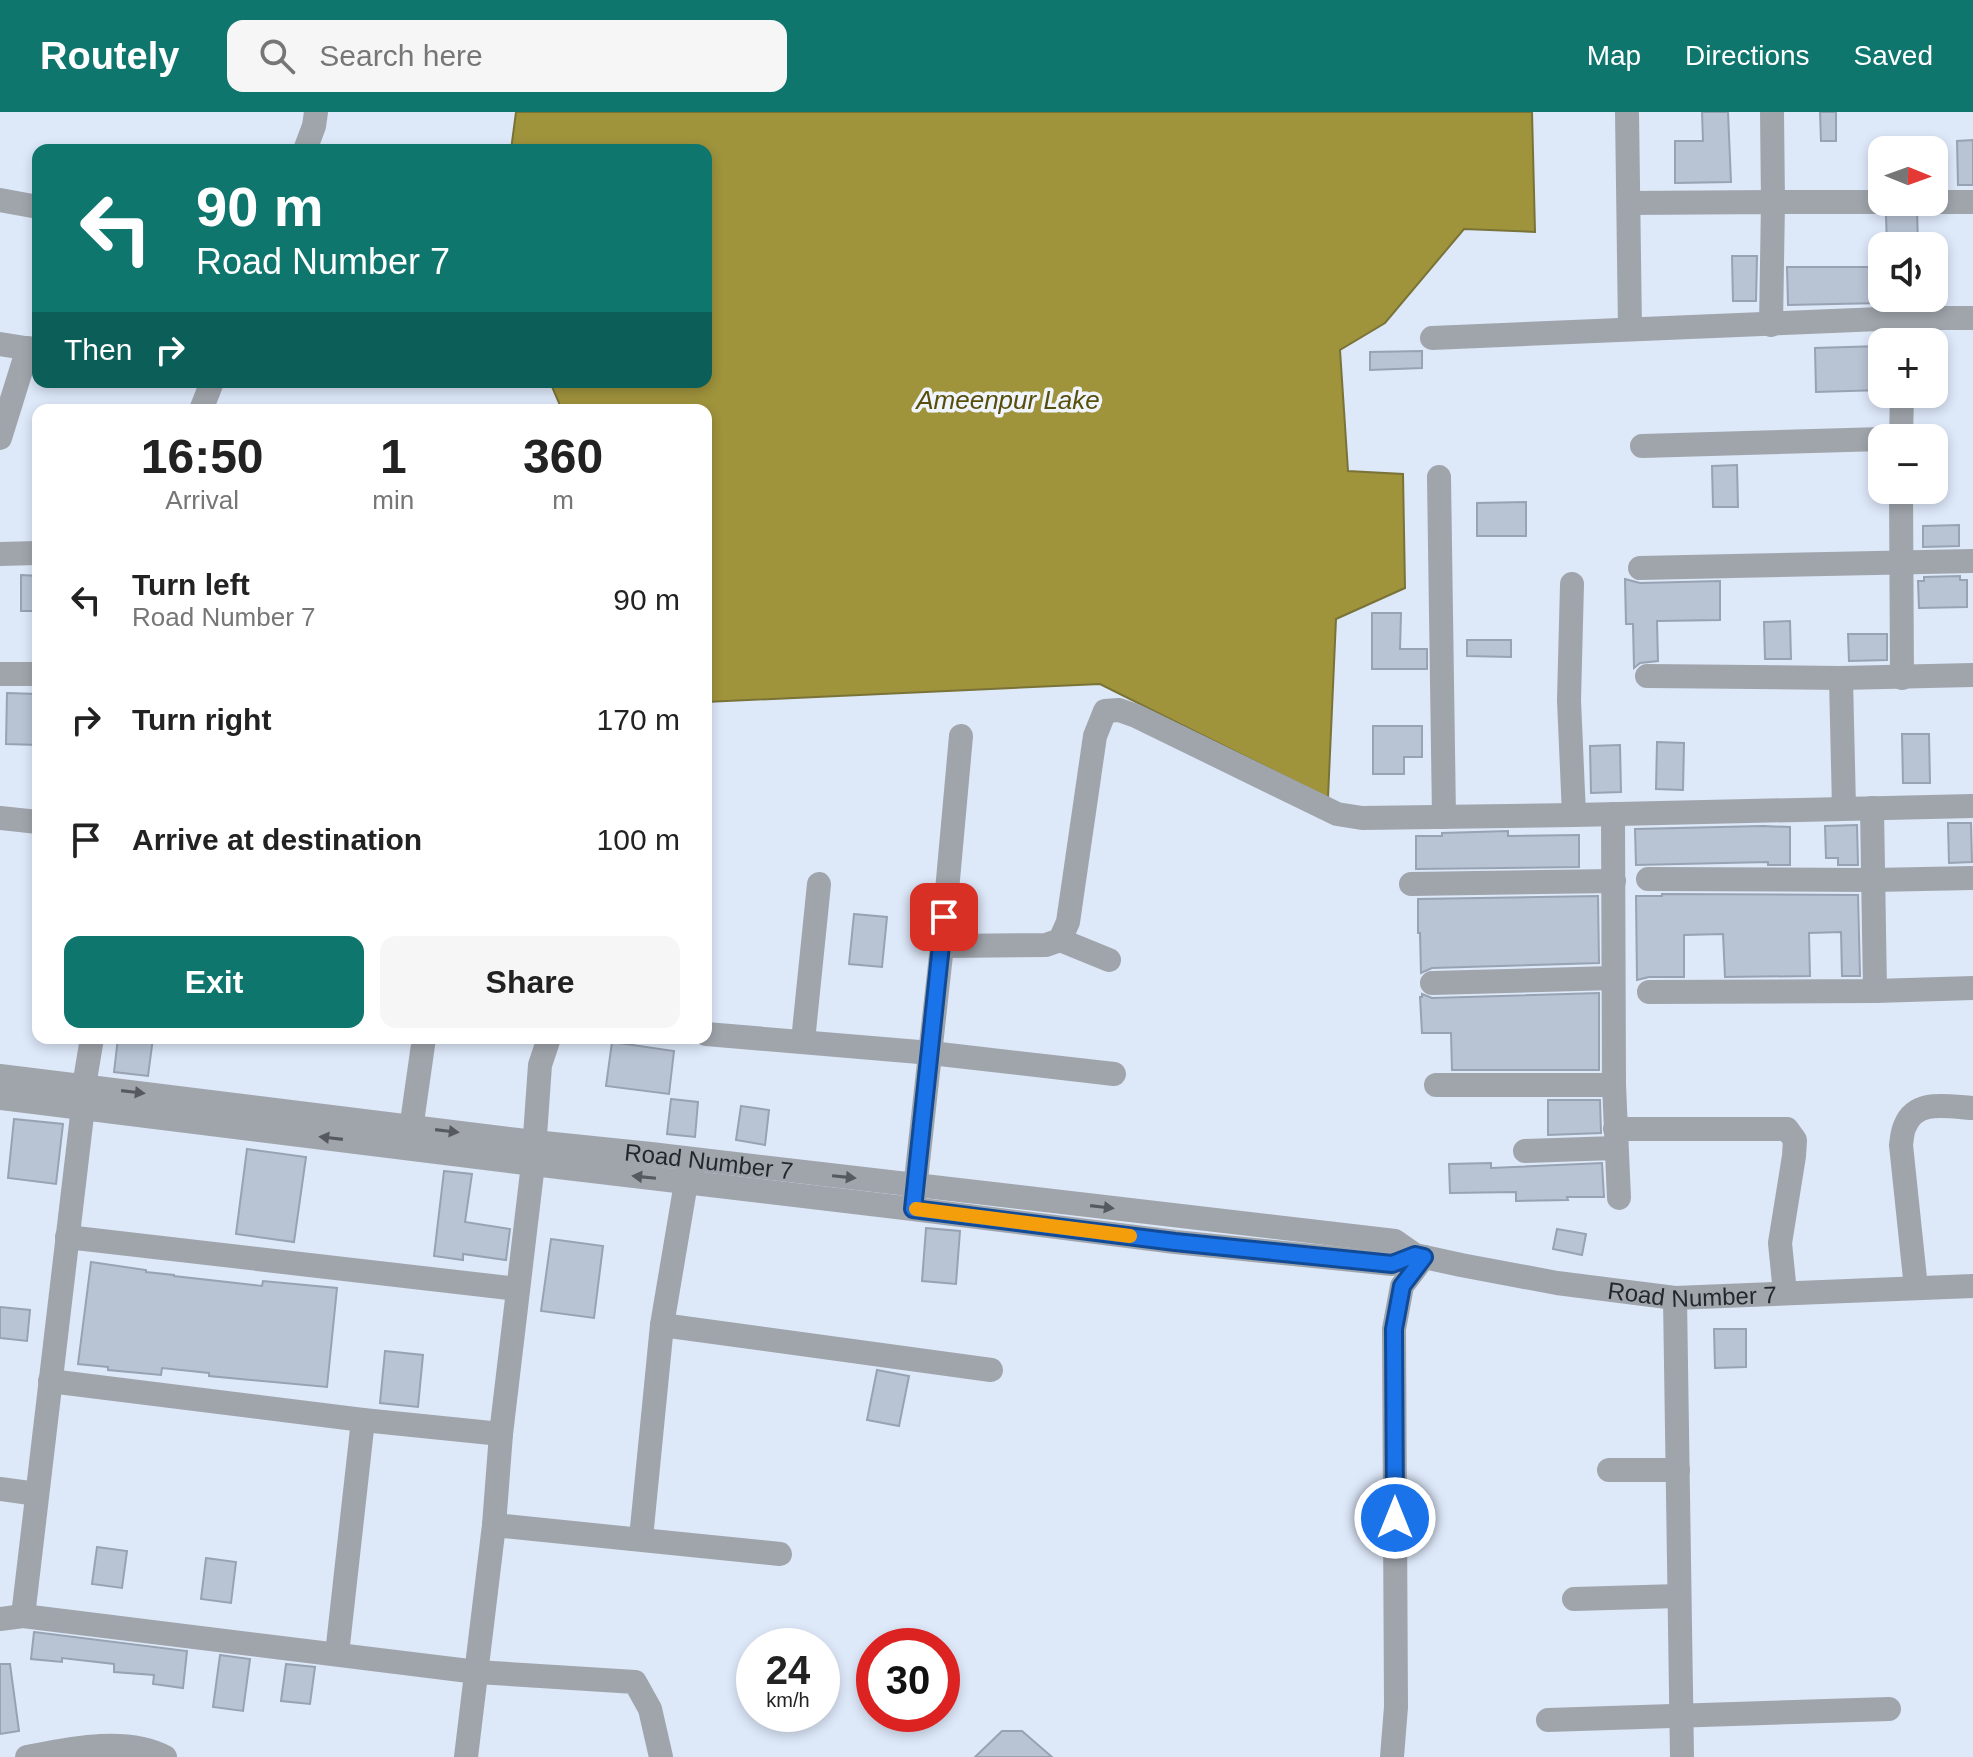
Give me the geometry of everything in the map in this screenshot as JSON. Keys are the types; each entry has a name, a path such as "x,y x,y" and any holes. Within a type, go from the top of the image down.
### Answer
{"street":[{"path":"307,144 316,112"},
{"path":"1627,112 1630,329"},
{"path":"1771,325 1772,112"},
{"path":"0,200 32,206"},
{"path":"1629,203 1868,202"},
{"path":"1948,202 1973,202"},
{"path":"1916,328 1973,318"},
{"path":"1432,338 1771,325 1868,329"},
{"path":"0,344 32,349"},
{"path":"1,432 32,352"},
{"path":"1642,446 1868,439"},
{"path":"1439,477 1444,817"},
{"path":"1901,504 1902,678"},
{"path":"0,554 32,553"},
{"path":"1640,568 1973,561"},
{"path":"1572,584 1569,700 1574,815"},
{"path":"0,674 32,674"},
{"path":"1647,676 1902,678 1973,675"},
{"path":"1841,678 1844,808"},
{"path":"1060,940 1068,922 1095,736 1105,711 1119,710 1136,716 1337,814 1362,818 1973,806"},
{"path":"914,1197 961,736"},
{"path":"1872,808 1875,991"},
{"path":"1613,814 1614,1085 1619,1198"},
{"path":"0,818 32,821"},
{"path":"1648,879 1973,878"},
{"path":"1411,884 1614,881"},
{"path":"803,1041 819,884"},
{"path":"942,946 1046,945 1060,940 1109,960"},
{"path":"1432,983 1613,978"},
{"path":"1649,992 1973,988"},
{"path":"712,1034 931,1053 1114,1074"},
{"path":"91,1044 37,1494 12,1618 477,1672 635,1682 650,1709 661,1757"},
{"path":"410,1137 423,1044"},
{"path":"466,1757 494,1525 540,1065 547,1044"},
{"name":"Road Number 7","path":"0,1076 83,1096 533,1153 914,1197 1059,1202 1395,1241 1420,1256 1557,1283 1675,1298 1973,1286"},
{"path":"1436,1085 1614,1085"},
{"name":"Road Number 7","path":"0,1098 83,1096"},
{"path":"1916,1288 1901,1145 1904,1127 1912,1115 1928,1105 1973,1108"},
{"path":"1525,1151 1615,1139 1787,1129 1795,1140 1780,1243 1785,1293"},
{"path":"641,1538 662,1325 688,1170"},
{"name":"Road Number 7","path":"914,1197 1057,1227 1175,1242 1392,1264 1420,1256"},
{"path":"1057,1227 1059,1202"},
{"path":"67,1237 518,1289"},
{"path":"1392,1757 1396,1707 1394,1329 1402,1286 1420,1256"},
{"path":"1675,1298 1682,1757"},
{"path":"662,1325 991,1370"},
{"path":"50,1381 501,1434"},
{"path":"337,1654 363,1420"},
{"path":"1609,1470 1678,1470"},
{"path":"0,1489 37,1494"},
{"path":"494,1525 780,1554"},
{"path":"1574,1599 1679,1596"},
{"path":"1548,1720 1889,1709"},
{"path":"27,1757 111,1745 154,1751 165,1757"}],"water":[{"name":"Ameenpur Lake","path":"516,112 1532,112 1535,232 1464,229 1385,323 1340,350 1348,471 1403,474 1405,588 1336,619 1328,798 1100,684 712,702 712,404 559,404 553,388 712,388 712,144 512,144"}],"building":[{"path":"1702,112 1728,112 1731,182 1675,183 1675,141 1703,141"},
{"path":"1820,112 1836,112 1836,141 1821,141"},
{"path":"1973,140 1973,185 1958,185 1957,141"},
{"path":"1886,216 1917,216 1918,232 1887,232"},
{"path":"1732,256 1757,256 1756,301 1733,301"},
{"path":"1787,267 1868,267 1868,303 1788,305"},
{"path":"1868,346 1868,390 1816,392 1815,348"},
{"path":"1422,351 1422,368 1370,370 1370,352"},
{"path":"1737,465 1738,507 1713,507 1712,466"},
{"path":"1526,502 1526,536 1477,536 1477,503"},
{"path":"1959,525 1959,546 1923,547 1923,526"},
{"path":"21,575 32,576 32,611 21,611"},
{"path":"1960,576 1960,580 1967,580 1967,607 1919,608 1918,581 1924,581 1924,577"},
{"path":"1625,579 1640,583 1720,581 1720,620 1657,621 1658,661 1640,663 1634,668 1633,624 1626,624"},
{"path":"1372,613 1401,613 1400,649 1427,649 1427,669 1372,669"},
{"path":"1790,621 1791,659 1765,659 1764,622"},
{"path":"1848,634 1887,634 1887,660 1849,661"},
{"path":"1467,640 1511,640 1511,657 1467,656"},
{"path":"7,693 32,694 32,745 6,744"},
{"path":"1373,726 1422,726 1422,757 1404,757 1404,774 1373,774"},
{"path":"1902,734 1929,734 1930,783 1903,783"},
{"path":"1657,742 1684,743 1683,790 1656,789"},
{"path":"1620,745 1621,792 1591,793 1590,746"},
{"path":"1948,823 1971,823 1972,862 1949,863"},
{"path":"1857,825 1858,865 1838,865 1838,858 1826,858 1825,826"},
{"path":"1790,827 1790,865 1768,865 1768,862 1636,865 1635,829"},
{"path":"1508,831 1508,836 1579,835 1579,867 1416,869 1416,836"},
{"path":"1858,895 1860,976 1842,976 1841,932 1809,933 1810,976 1725,977 1723,934 1684,935 1684,977 1637,980 1636,896"},
{"path":"1598,896 1599,963 1432,968 1421,973 1418,899"},
{"path":"854,914 887,917 882,967 849,964"},
{"path":"1599,993 1599,1070 1452,1070 1451,1033 1422,1033 1422,994 1432,998"},
{"path":"117,1044 152,1044 148,1076 114,1072"},
{"path":"612,1044 674,1051 669,1094 606,1086"},
{"path":"671,1099 698,1102 695,1137 667,1134"},
{"path":"1548,1100 1600,1100 1601,1133 1548,1135"},
{"path":"741,1106 769,1110 765,1145 736,1140"},
{"path":"14,1119 63,1124 56,1184 8,1178"},
{"path":"247,1149 306,1157 294,1242 236,1234"},
{"path":"1491,1163 1491,1168 1602,1163 1604,1197 1516,1201 1516,1192 1450,1193 1449,1164"},
{"path":"444,1171 472,1174 465,1222 510,1229 506,1260 463,1254 463,1260 434,1256"},
{"path":"926,1228 960,1231 956,1284 922,1281"},
{"path":"1557,1229 1586,1234 1582,1255 1553,1249"},
{"path":"551,1239 603,1246 594,1318 541,1311"},
{"path":"91,1262 262,1286 263,1281 337,1288 327,1387 209,1376 209,1373 162,1368 161,1375 78,1364"},
{"path":"0,1307 30,1310 27,1341 0,1338"},
{"path":"1714,1329 1746,1329 1746,1367 1715,1368"},
{"path":"385,1351 423,1355 418,1407 380,1403"},
{"path":"877,1370 909,1376 899,1426 867,1420"},
{"path":"97,1547 127,1551 122,1588 92,1584"},
{"path":"206,1558 236,1562 231,1603 201,1599"},
{"path":"34,1632 187,1651 183,1688 153,1684 154,1675 114,1672 114,1664 62,1658 62,1662 31,1659"},
{"path":"220,1655 250,1659 243,1711 213,1707"},
{"path":"0,1664 10,1664 19,1731 0,1734"},
{"path":"286,1664 315,1667 310,1704 281,1701"},
{"path":"1002,1731 1022,1731 1052,1757 975,1757"}],"slow traffic":[{"path":"916,1209 1130,1236"}],"route":[{"path":"944,917 913,1209 1175,1242 1392,1264 1415,1255 1424,1257 1402,1286 1394,1329 1395,1518"}]}
